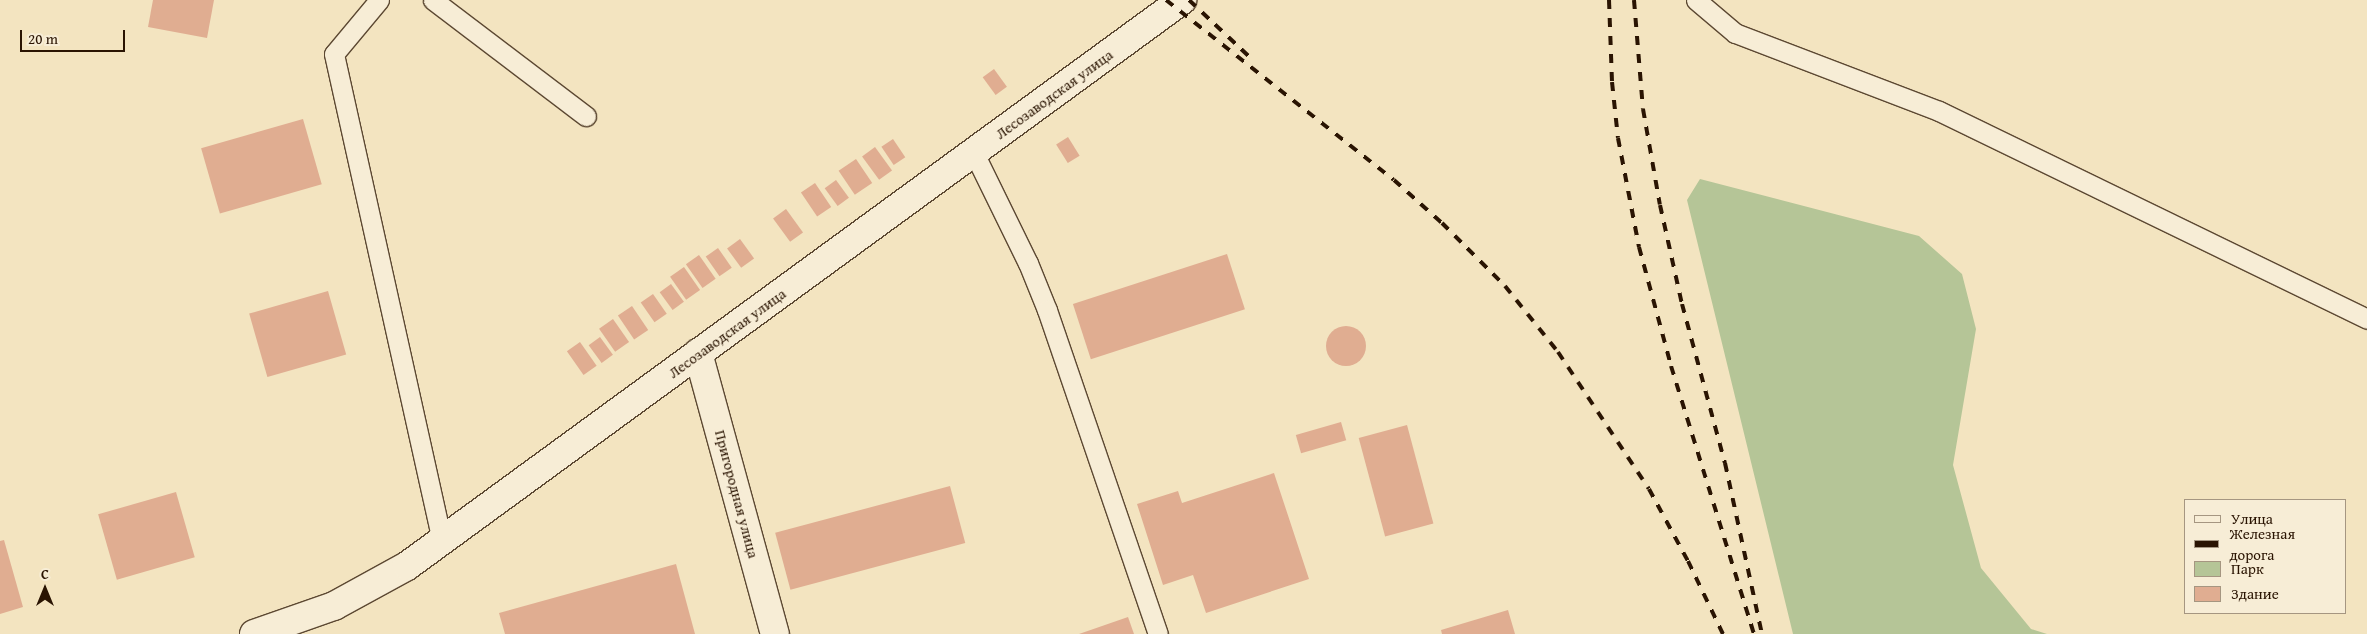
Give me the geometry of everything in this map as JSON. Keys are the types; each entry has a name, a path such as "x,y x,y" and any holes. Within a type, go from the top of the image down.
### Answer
{"street":[{"name":"Лесозаводская улица","path":"254,634 334,606 407,566 1182,0"},
{"name":"Пригородная улица","path":"698,354 775,634"}],"lane":[{"path":"378,0 334,54 442,540"},
{"path":"433,0 586,116"},
{"path":"1696,0 1735,33 1939,112 2367,320"},
{"path":"974,153 1028,263 1047,310 1158,634"}],"green space":[{"path":"1700,179 1919,236 1962,274 1976,329 1953,465 1981,568 2031,629 2047,634 1793,634 1687,200"}],"building":[{"path":"153,0 214,0 207,38 148,27"},
{"path":"994,69 1007,87 996,95 983,77"},
{"path":"303,119 322,184 220,214 201,148"},
{"path":"1068,137 1080,156 1068,163 1056,144"},
{"path":"893,139 905,157 894,165 881,147"},
{"path":"875,147 892,170 879,180 862,156"},
{"path":"856,159 872,183 855,195 839,171"},
{"path":"836,180 849,198 838,206 825,188"},
{"path":"815,183 831,207 817,217 801,193"},
{"path":"786,209 803,232 790,242 773,218"},
{"path":"740,239 754,258 741,268 727,248"},
{"path":"718,248 732,268 719,276 706,257"},
{"path":"1227,254 1245,309 1091,359 1073,304"},
{"path":"699,255 716,279 703,288 686,264"},
{"path":"684,267 700,290 686,300 670,277"},
{"path":"671,284 684,302 673,310 660,292"},
{"path":"328,291 346,354 267,377 249,314"},
{"path":"653,294 667,314 654,322 641,303"},
{"path":"632,306 648,330 634,340 618,316"},
{"path":"613,319 629,342 615,352 599,329"},
{"path":"1350,326 1357,329 1363,335 1366,346 1365,354 1357,363 1350,366 1342,366 1335,363 1327,354 1326,342 1329,335 1338,327"},
{"path":"600,337 613,355 602,363 589,345"},
{"path":"580,342 597,366 584,375 567,351"},
{"path":"1341,422 1346,440 1301,453 1296,435"},
{"path":"1407,425 1433,524 1385,536 1359,438"},
{"path":"1274,473 1309,579 1206,613 1193,575 1163,585 1137,504 1178,491 1182,503"},
{"path":"950,486 965,543 790,590 775,533"},
{"path":"176,492 195,557 117,580 98,514"},
{"path":"4,540 23,607 0,614 0,541"},
{"path":"676,564 695,634 505,634 499,613"},
{"path":"1508,610 1515,634 1442,634 1441,630"},
{"path":"1128,617 1134,634 1079,634"}],"railway":[{"path":"1166,0 1394,180 1442,223 1505,286 1558,352 1649,489 1688,561 1723,634"},
{"path":"1189,0 1254,61"},
{"path":"1609,0 1612,82 1618,138 1639,247 1671,366 1754,634"},
{"path":"1634,0 1643,109 1660,205 1682,304 1725,463 1762,634"}]}
